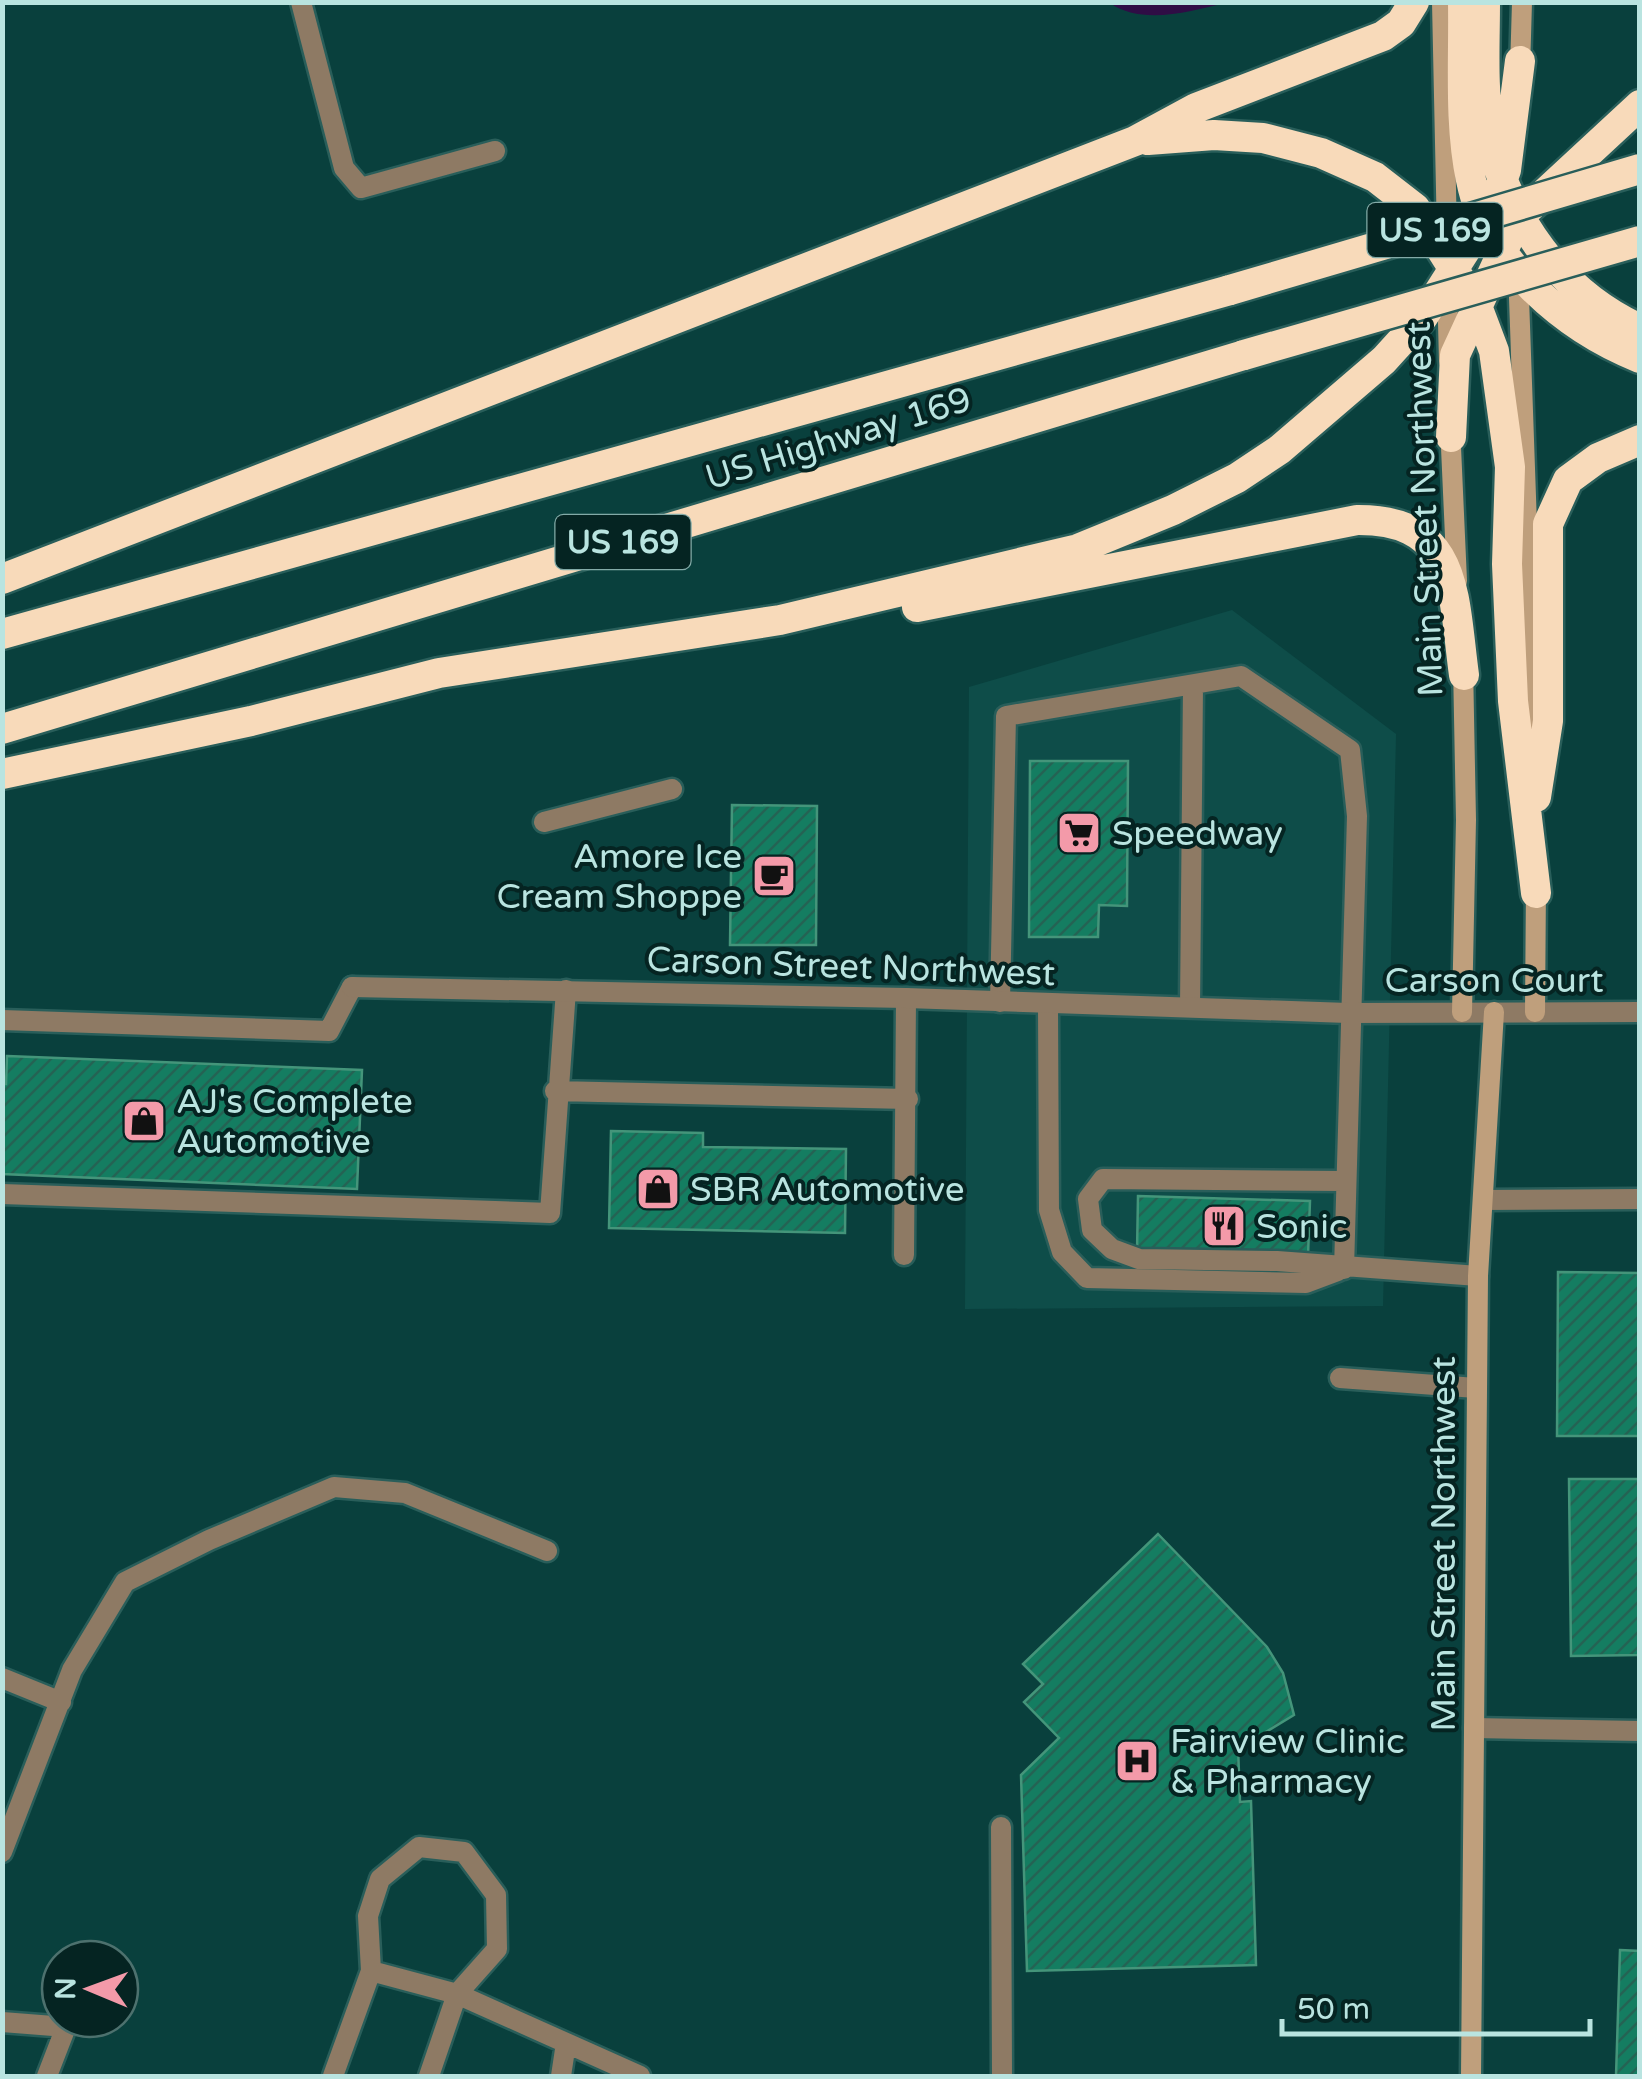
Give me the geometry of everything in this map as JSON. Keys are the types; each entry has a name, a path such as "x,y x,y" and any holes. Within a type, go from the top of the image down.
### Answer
{"highway":[{"path":"2,578 1135,141 1196,108 1383,36 1400,23 1414,2"},
{"path":"1463,2 1466,144 1471,183 1487,218 1510,261 1590,334 1640,358"},
{"path":"1485,2 1489,130 1518,218 1582,294 1640,329"},
{"path":"2,774 251,721 439,674 780,620 1078,548 1221,486 1279,450 1371,372 1423,317 1487,218 1503,181 1520,61"},
{"path":"1450,438 1456,355 1478,306 1510,261 1518,218 1640,105"},
{"path":"1135,141 1236,136 1322,152 1402,194 1478,306 1494,351 1510,467 1507,564 1513,701 1536,894"},
{"name":"US Highway 169","path":"2,634 1230,290 1640,169"},
{"name":"US Highway 169","path":"2,729 1244,355 1640,241"},
{"path":"1536,797 1548,721 1548,524 1568,480 1598,458 1640,440"},
{"path":"780,620 848,618 983,596 1356,520 1388,520 1419,531 1438,555 1451,587 1464,675"}],"main road":[{"name":"Main Street Northwest","path":"1442,2 1450,270 1450,438 1464,675 1462,1012"},
{"path":"1518,218 1522,2"},
{"path":"1510,261 1536,797 1534,1012"},
{"name":"Main Street Northwest","path":"1471,2076 1478,1276 1494,1012"}],"street":[{"path":"301,2 344,168 362,188 495,151"},
{"path":"1000,1002 1006,716 1241,676 1350,750 1357,816 1348,1013 1344,1269"},
{"path":"1190,1007 1193,686"},
{"path":"544,822 672,790"},
{"name":"Carson Street Northwest","path":"2,1020 329,1031 352,987 906,998 1048,1006 1348,1013"},
{"path":"2,1194 550,1212 566,990"},
{"path":"904,1255 906,998"},
{"path":"1048,1006 1049,1210 1062,1252 1087,1278 1306,1284 1344,1269"},
{"name":"Carson Court","path":"1348,1013 1640,1012"},
{"path":"556,1090 908,1099"},
{"path":"1345,1181 1128,1176 1103,1179 1088,1199 1092,1230 1112,1249 1139,1259 1277,1261 1478,1276"},
{"path":"1483,1200 1640,1199"},
{"path":"1340,1378 1476,1388"},
{"path":"2,1852 72,1670 125,1582 209,1540 334,1486 405,1493 547,1551"},
{"path":"2,1678 60,1702"},
{"path":"1474,1728 1640,1731"},
{"path":"1002,1827 1002,2076"},
{"path":"332,2076 371,1970 368,1916 380,1879 419,1847 464,1852 496,1895 497,1949 456,1994 429,2076"},
{"path":"371,1970 456,1994 640,2076"},
{"path":"2,2022 66,2027 47,2076"},
{"path":"561,2076 566,2043"}],"shaded area":[{"path":"1110,3 1225,3 1151,15 1123,10"},
{"path":"1232,610 1396,734 1383,1306 965,1309 969,687"}],"building":[{"name":"Speedway","path":"1030,761 1128,761 1127,906 1099,905 1098,937 1029,937"},
{"name":"Amore Ice Cream Shoppe","path":"732,805 817,806 816,945 730,945"},
{"path":"7,1056 362,1070 357,1189 2,1174 2,1084 6,1084"},
{"path":"611,1131 703,1133 703,1147 846,1149 845,1233 609,1228"},
{"name":"Sonic","path":"1138,1196 1310,1201 1308,1256 1137,1252"},
{"path":"1558,1272 1640,1273 1640,1436 1557,1436"},
{"path":"1569,1479 1640,1479 1640,1655 1571,1656"},
{"name":"Fairview Clinic & Pharmacy","path":"1158,1534 1267,1647 1283,1673 1294,1715 1261,1735 1262,1745 1238,1746 1240,1802 1251,1801 1256,1965 1027,1971 1021,1775 1059,1738 1024,1702 1043,1684 1023,1664"},
{"path":"1620,1950 1640,1951 1640,2076 1616,2076"}],"place":[{"name":"Speedway","path":"1079,833"},
{"name":"Amore Ice Cream Shoppe","path":"774,876"},
{"name":"AJ's Complete Automotive","path":"144,1121"},
{"name":"SBR Automotive","path":"658,1189"},
{"name":"Sonic","path":"1224,1226"},
{"name":"Fairview Clinic & Pharmacy","path":"1137,1761"}]}
